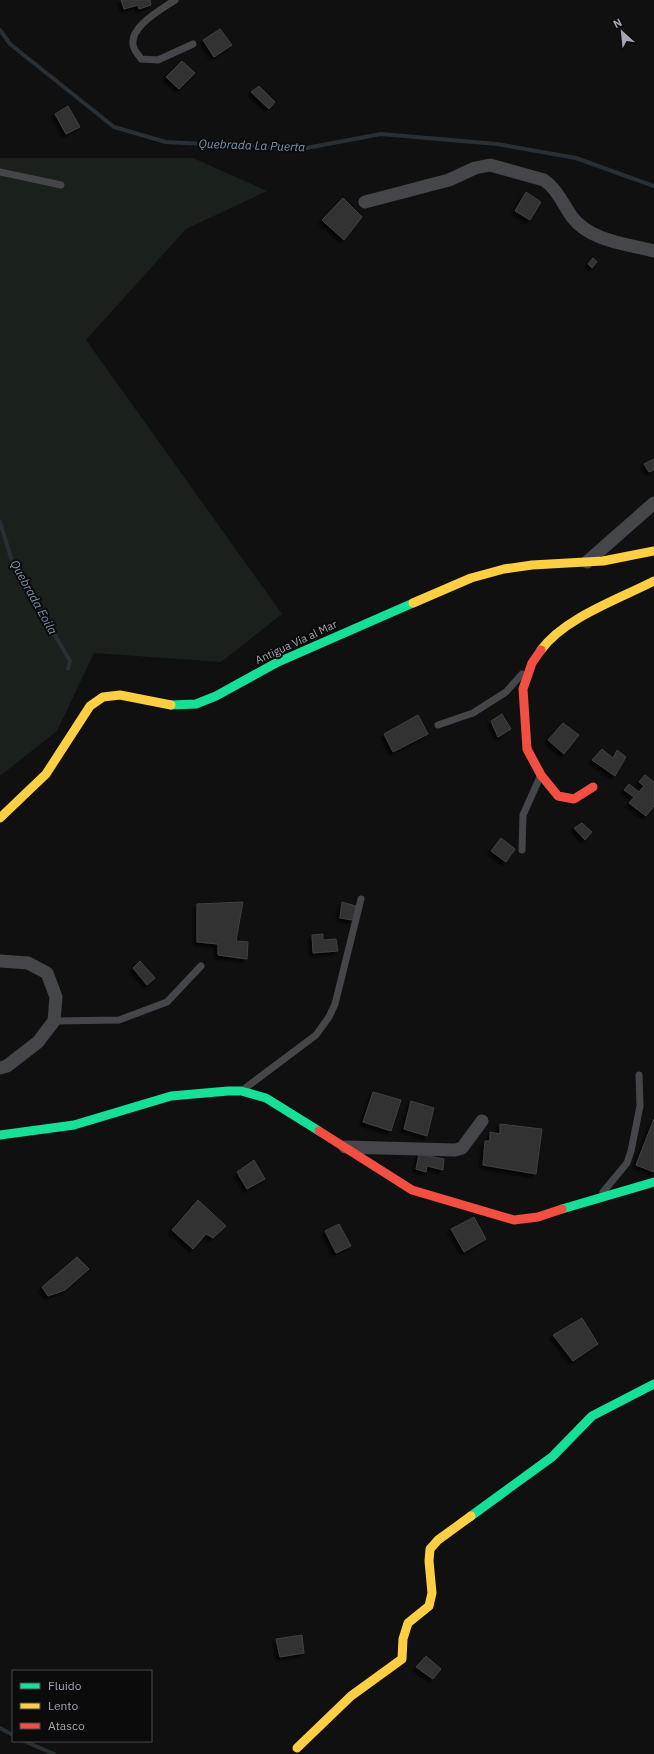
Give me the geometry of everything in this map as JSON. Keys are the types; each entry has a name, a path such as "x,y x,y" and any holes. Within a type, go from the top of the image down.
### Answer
{"street":[{"path":"365,202 449,180 475,168 490,165 544,180 549,183 566,205 572,216 583,228 600,237 654,251"},
{"path":"587,562 654,503"},
{"name":"Antigua Vía al Mar","path":"0,818 46,774 90,706 103,697 120,696 163,704 196,704 216,696 276,663 471,578 504,569 532,564 603,561 654,551"},
{"path":"593,787 574,799 558,796 541,775 527,749 523,690 532,663 549,639 571,622 654,581"},
{"path":"0,961 28,963 47,973 56,997 54,1021 38,1042 7,1066 0,1068"},
{"path":"0,1135 74,1125 171,1096 241,1091 266,1098 412,1190 514,1220 538,1217 599,1197 654,1182"},
{"path":"343,1147 454,1150 462,1148 482,1121"},
{"path":"297,1748 352,1696 402,1659 404,1639 408,1623 429,1606 432,1593 429,1561 430,1549 438,1540 552,1457 592,1416 654,1384"}],"lane":[{"path":"175,0 145,21 134,32 133,47 141,59 158,60 193,44"},
{"path":"0,172 61,185"},
{"path":"438,725 473,713 506,692 532,663"},
{"path":"522,850 522,815 541,775"},
{"path":"241,1091 316,1035 329,1017 335,1004 361,899"},
{"path":"54,1021 119,1020 167,1002 201,966"},
{"path":"599,1197 627,1163 631,1151 640,1106 639,1075"}],"shaded area":[{"path":"0,158 193,158 267,191 186,229 86,340 282,614 221,662 94,653 57,731 0,776"}],"building":[{"path":"121,0 150,0 151,5 139,9 138,5 124,9"},
{"path":"220,29 232,45 214,57 203,40"},
{"path":"182,61 195,73 179,89 166,77"},
{"path":"259,86 275,102 269,109 251,92"},
{"path":"68,106 80,127 66,134 55,114"},
{"path":"526,192 541,202 530,220 515,211"},
{"path":"343,198 362,217 344,240 322,220"},
{"path":"593,258 597,262 592,268 588,264"},
{"path":"654,459 654,470 649,472 644,464"},
{"path":"502,714 511,729 498,737 491,721"},
{"path":"418,715 428,734 393,752 384,734"},
{"path":"563,723 579,735 564,754 548,740"},
{"path":"602,749 613,758 617,750 626,757 615,776 592,760"},
{"path":"645,775 654,782 654,806 646,816 629,803 634,797 624,790 629,784 639,792 644,786 639,782"},
{"path":"582,823 592,832 585,840 574,828"},
{"path":"501,838 515,849 506,862 491,851"},
{"path":"243,902 236,941 248,942 247,959 218,955 218,944 197,942 197,904"},
{"path":"342,902 356,906 353,920 340,918"},
{"path":"323,934 323,940 336,939 338,951 313,953 312,935"},
{"path":"140,961 155,978 147,985 133,968"},
{"path":"373,1092 401,1100 391,1131 363,1122"},
{"path":"411,1101 434,1108 427,1136 404,1129"},
{"path":"654,1119 654,1172 636,1165"},
{"path":"500,1124 542,1129 536,1174 483,1165 485,1141 490,1141 490,1132 500,1134"},
{"path":"419,1154 444,1159 443,1170 427,1166 426,1172 416,1169"},
{"path":"254,1160 265,1179 247,1189 237,1172"},
{"path":"198,1200 226,1226 213,1238 206,1234 193,1249 172,1230"},
{"path":"474,1217 486,1239 464,1252 451,1229"},
{"path":"339,1224 351,1246 336,1253 325,1231"},
{"path":"77,1257 89,1269 65,1290 48,1296 42,1287"},
{"path":"582,1318 598,1344 573,1361 553,1335"},
{"path":"302,1635 304,1653 280,1657 276,1639"},
{"path":"426,1656 441,1669 433,1679 416,1667"}],"waterway":[{"name":"Quebrada La Puerta","path":"0,30 10,44 114,127 166,142 301,149 381,134 497,144 576,158 654,186"},
{"name":"Quebrada Eoila","path":"0,522 12,561 70,661 68,669"},
{"path":"0,1728 12,1734"},
{"path":"26,1742 54,1754"}],"traffic: fast":[{"path":"171,705 196,704 216,696 276,663 413,603"},
{"path":"0,1135 74,1125 171,1096 228,1091 241,1091 266,1098 319,1131"},
{"path":"562,1209 654,1182"},
{"path":"471,1516 552,1457 592,1416 654,1384"}],"traffic: slow":[{"path":"413,603 471,578 504,569 532,565 603,561 654,551"},
{"path":"541,650 563,628 593,610 654,581"},
{"path":"0,818 46,774 90,706 103,697 120,695 171,705"},
{"path":"297,1748 351,1696 402,1659 403,1639 408,1623 429,1606 432,1593 429,1561 430,1549 438,1540 471,1516"}],"traffic: jam":[{"path":"541,650 532,663 523,689 527,749 541,775 558,796 574,799 593,787"},
{"path":"319,1131 412,1190 514,1220 538,1217 562,1209"}]}
